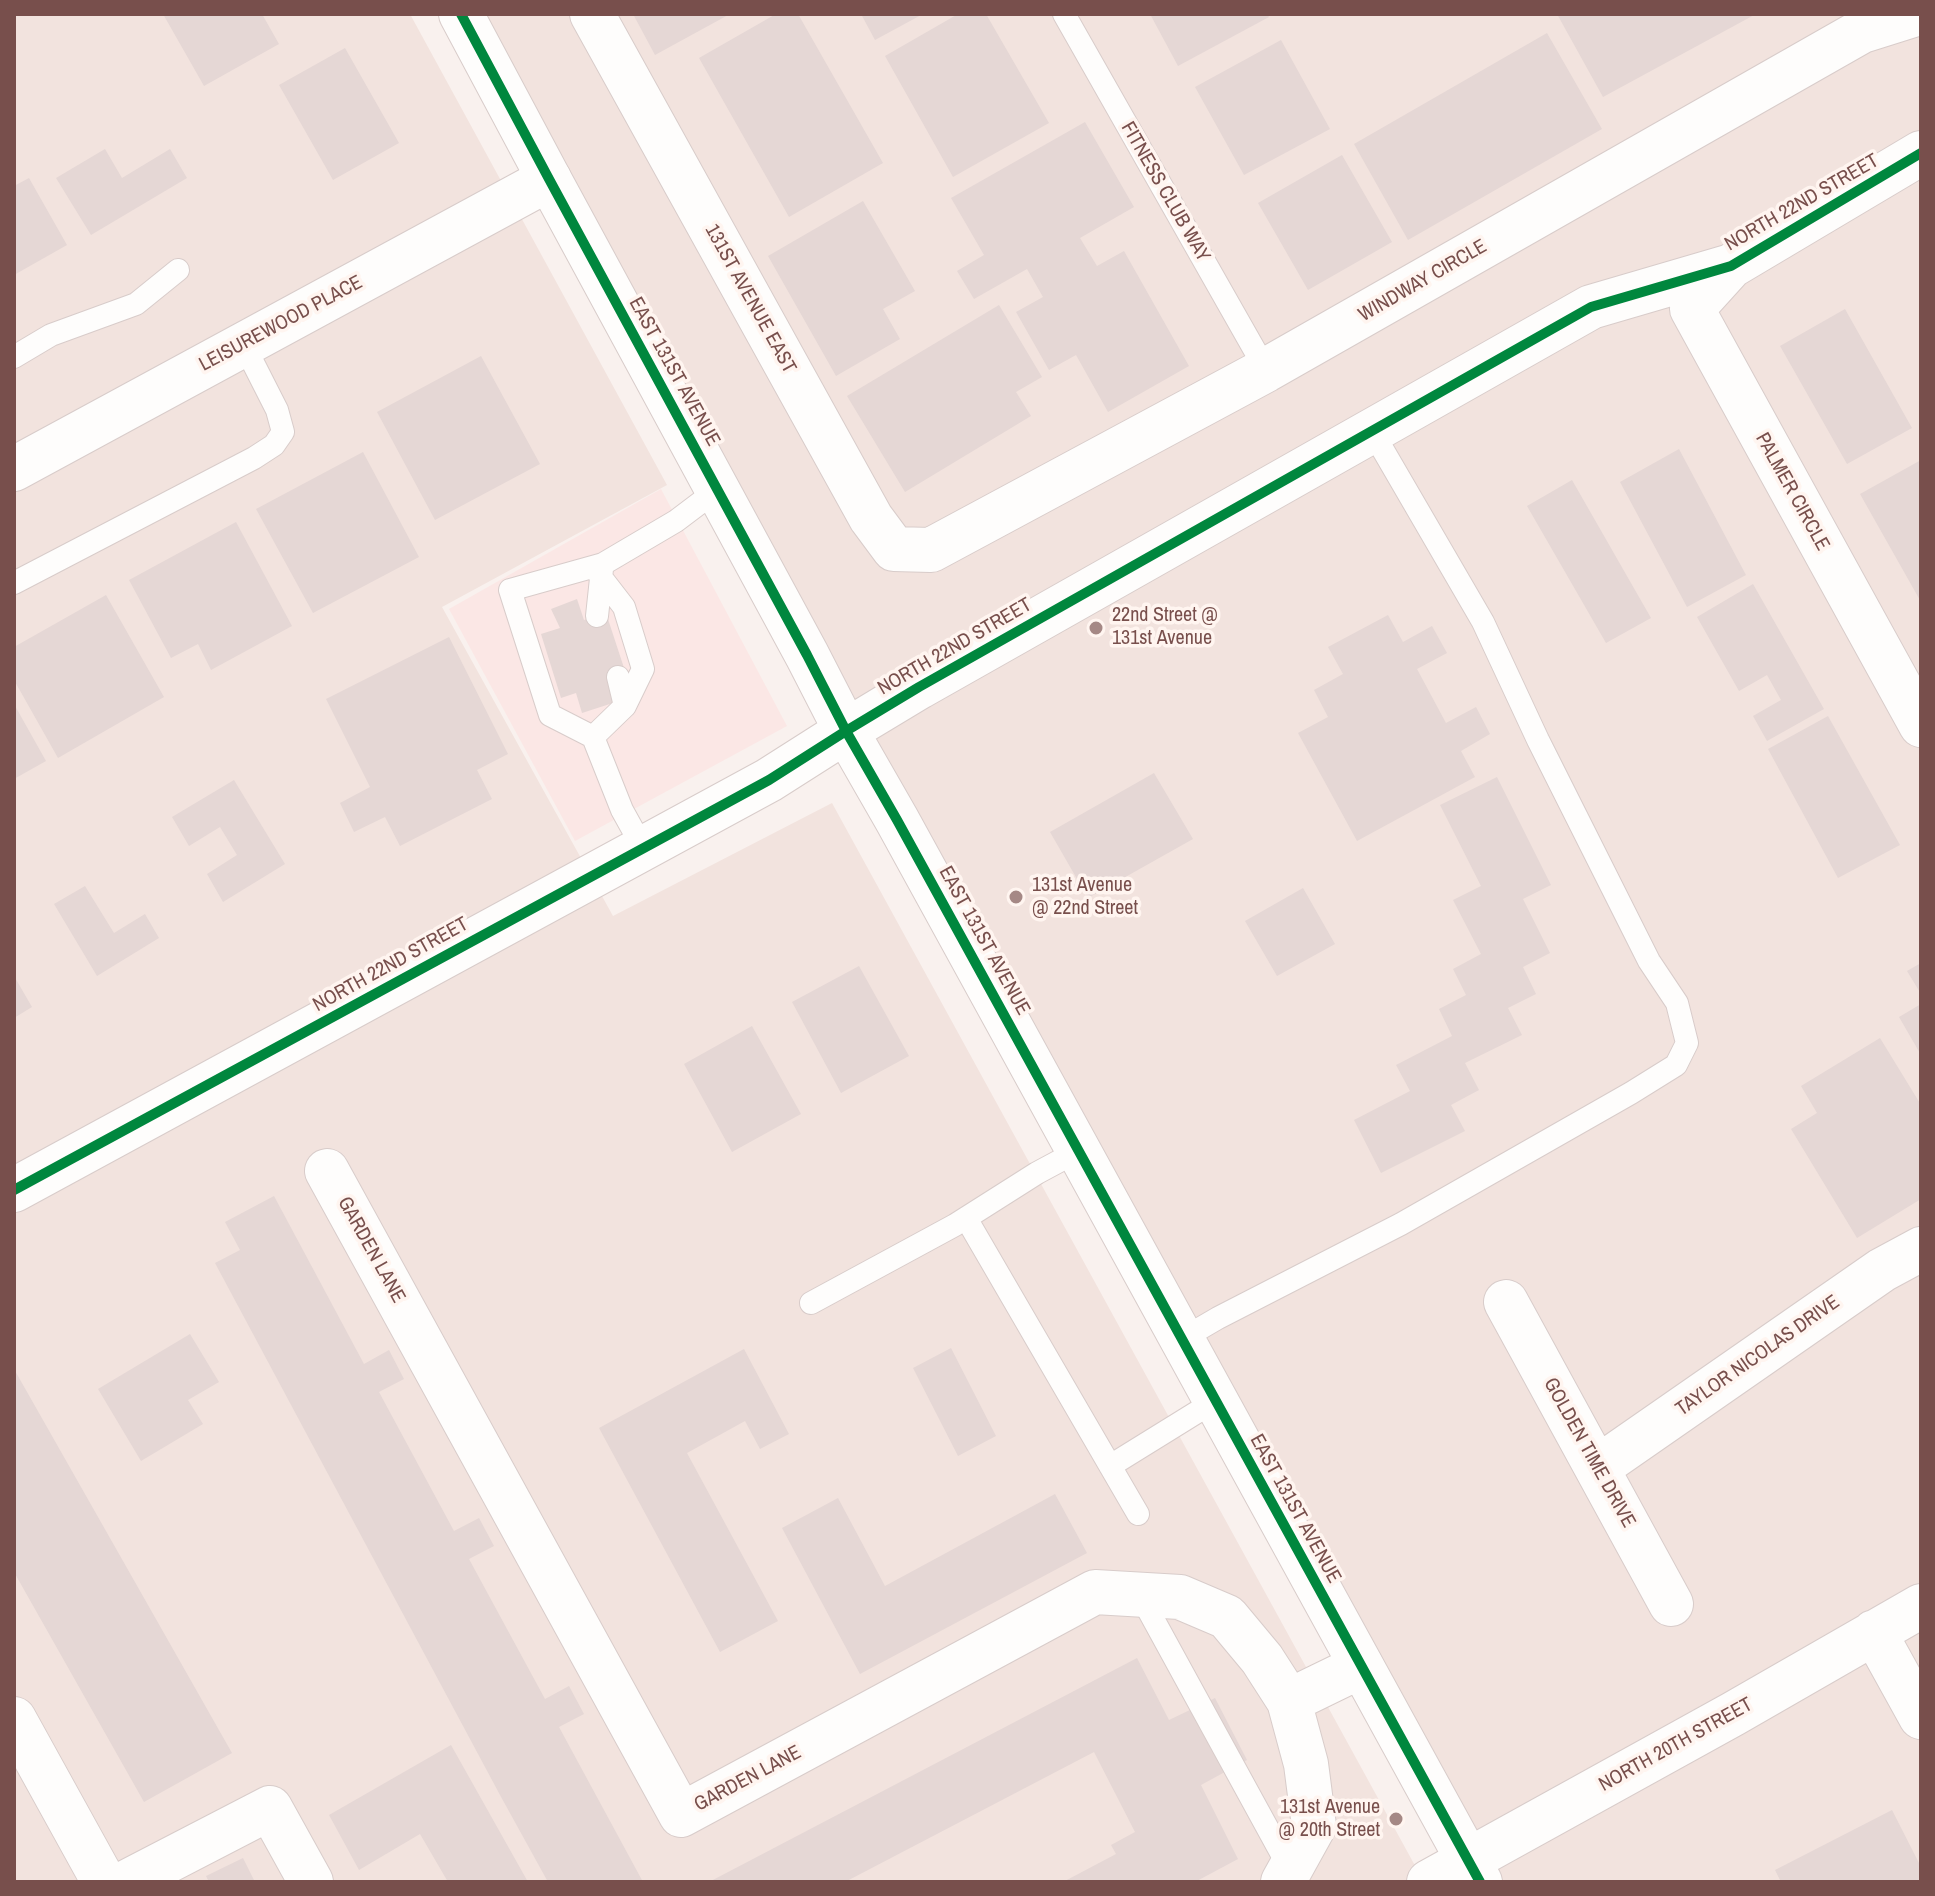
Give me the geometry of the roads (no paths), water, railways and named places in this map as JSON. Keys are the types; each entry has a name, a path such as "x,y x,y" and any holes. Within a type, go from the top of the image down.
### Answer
{"street":[{"name":"EAST 131ST AVENUE","path":"461,14 846,731 1474,1871"},
{"name":"131ST AVENUE EAST","path":"592,14 871,518 894,549 931,550"},
{"name":"WINDWAY CIRCLE","path":"931,550 1266,370 1862,31 1916,14"},
{"name":"NORTH 22ND STREET","path":"14,1190 769,780 933,679 1591,307 1731,266 1921,153"},
{"name":"LEISUREWOOD PLACE","path":"14,469 549,179"},
{"name":"PALMER CIRCLE","path":"1731,266 1692,309 1921,725"},
{"name":"GARDEN LANE","path":"327,1171 681,1815 1095,1592 1180,1597 1227,1617 1262,1659 1289,1701 1306,1764 1314,1826 1287,1877"},
{"name":"TAYLOR NICOLAS DRIVE","path":"1597,1468 1882,1270 1921,1249"},
{"name":"GOLDEN TIME DRIVE","path":"1506,1302 1671,1604"},
{"name":"NORTH 20TH STREET","path":"1429,1882 1474,1871 1733,1714 1921,1606"},
{"path":"1874,1632 1921,1717"},
{"path":"1289,1701 1361,1666"},
{"path":"14,1719 104,1882"},
{"path":"127,1882 270,1808 311,1882"}],"lane":[{"name":"FITNESS CLUB WAY","path":"1064,14 1266,370"},
{"path":"14,357 51,335 136,304 178,270"},
{"path":"14,583 274,445 283,432 277,410 244,345"},
{"path":"1182,1339 1401,1224 1631,1093 1676,1065 1687,1043 1677,1003 1649,961 1538,740 1483,622 1372,431"},
{"path":"643,848 622,810 593,737 550,715 510,590 602,570 717,490"},
{"path":"597,616 602,570"},
{"path":"593,737 625,706 643,669 624,607 602,570"},
{"path":"618,677 625,706"},
{"path":"811,1303 966,1218 1078,1151"},
{"path":"966,1218 1138,1514"},
{"path":"1110,1466 1215,1401"},
{"path":"1140,1595 1287,1877"}],"place":[{"name":"22nd Street @ 131st Avenue","path":"1096,628"},
{"name":"131st Avenue @ 22nd Street","path":"1016,897"},
{"name":"131st Avenue @ 20th Street","path":"1396,1819"}]}
